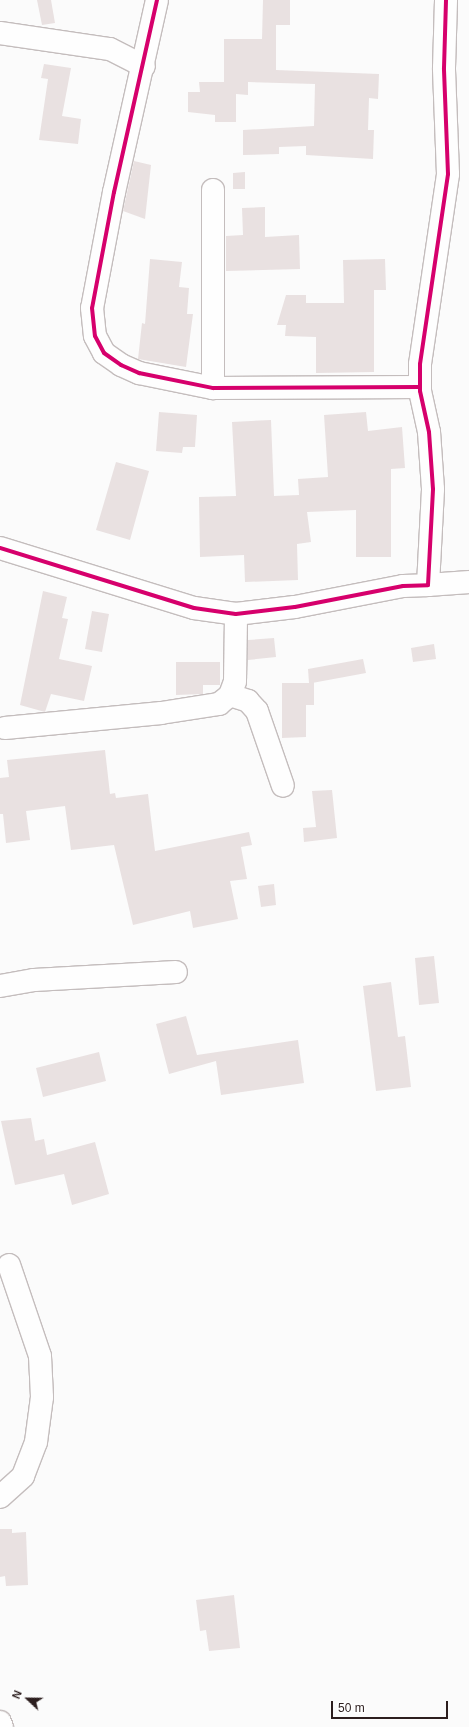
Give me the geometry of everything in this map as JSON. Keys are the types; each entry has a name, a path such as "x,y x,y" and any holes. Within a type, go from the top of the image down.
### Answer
{"street":[{"path":"157,0 144,66 114,192 92,308 95,336 104,353 121,365 139,373 213,388 420,386"},
{"path":"428,585 433,489 429,432 420,386 420,364 448,174 444,68 446,0"},
{"path":"0,33 110,49 144,66"},
{"path":"213,190 213,388"},
{"path":"0,548 194,608 236,614 295,607 403,586 469,582"},
{"path":"6,728 162,713 219,704 230,695 235,681 236,614"},
{"path":"230,695 248,702 258,711 283,786"},
{"path":"0,986 34,980 176,972"},
{"path":"0,1497 23,1476 36,1442 42,1397 40,1356 10,1265"},
{"path":"0,1722 2,1727"}],"building":[{"path":"37,0 51,0 55,23 42,25"},
{"path":"263,0 290,0 290,25 276,25 276,70 379,74 378,99 369,98 368,130 374,130 373,159 306,155 306,146 279,147 279,154 243,155 243,130 314,126 315,84 248,82 248,95 236,94 236,122 215,122 215,115 188,112 188,92 200,92 199,82 224,82 224,39 262,39"},
{"path":"44,64 71,68 62,116 81,119 78,144 39,140 48,79 41,78"},
{"path":"134,161 151,165 145,219 123,211"},
{"path":"245,172 245,189 233,189 233,173"},
{"path":"265,207 265,237 299,235 300,269 226,271 226,236 243,235 242,208"},
{"path":"150,259 182,262 179,287 189,288 187,314 193,314 186,367 138,359 142,323 145,324"},
{"path":"385,259 386,290 374,290 374,372 316,373 316,337 285,336 286,325 277,325 286,295 306,295 306,303 344,303 343,260"},
{"path":"159,412 197,415 195,447 183,447 182,453 156,451"},
{"path":"366,412 368,431 402,427 405,468 391,469 391,557 356,557 356,510 307,512 311,542 297,544 298,580 245,582 244,555 200,557 199,497 236,496 232,422 271,420 274,496 299,495 298,479 328,477 324,415"},
{"path":"116,462 149,471 130,540 96,530"},
{"path":"43,591 67,597 62,618 68,619 59,659 92,666 84,701 51,694 45,712 20,705"},
{"path":"92,611 109,614 102,652 85,649"},
{"path":"274,638 276,657 248,660 248,640"},
{"path":"434,644 436,659 413,662 411,648"},
{"path":"363,659 366,673 314,683 314,705 306,705 306,737 282,738 282,683 309,683 308,669"},
{"path":"176,662 220,662 220,685 203,685 203,694 176,695"},
{"path":"105,750 110,794 115,793 116,798 148,794 155,851 249,832 252,845 241,847 247,879 230,881 238,919 193,928 190,911 133,925 114,845 71,850 65,806 26,811 30,840 6,843 3,814 0,814 0,778 9,777 7,760"},
{"path":"332,790 337,838 304,842 303,828 316,827 312,791"},
{"path":"274,884 276,905 261,907 258,886"},
{"path":"434,956 439,1003 419,1005 415,958"},
{"path":"391,982 398,1037 405,1036 411,1087 376,1091 363,986"},
{"path":"186,1016 197,1055 298,1040 304,1083 221,1095 216,1061 169,1074 156,1024"},
{"path":"99,1052 106,1081 43,1097 36,1068"},
{"path":"31,1118 35,1141 44,1139 47,1155 95,1142 109,1194 72,1205 64,1174 15,1185 1,1121"},
{"path":"0,1529 12,1529 12,1533 26,1532 28,1585 6,1586 5,1576 0,1577"},
{"path":"234,1595 240,1648 209,1651 206,1630 200,1631 196,1600"}],"cycle path":[{"path":"157,0 114,192 92,308 95,336 104,353 121,365 139,373 213,388 420,387"},
{"path":"0,548 194,608 236,614 295,607 403,586 428,585 433,489 429,432 420,391 420,364 448,174 444,68 446,0"}]}
